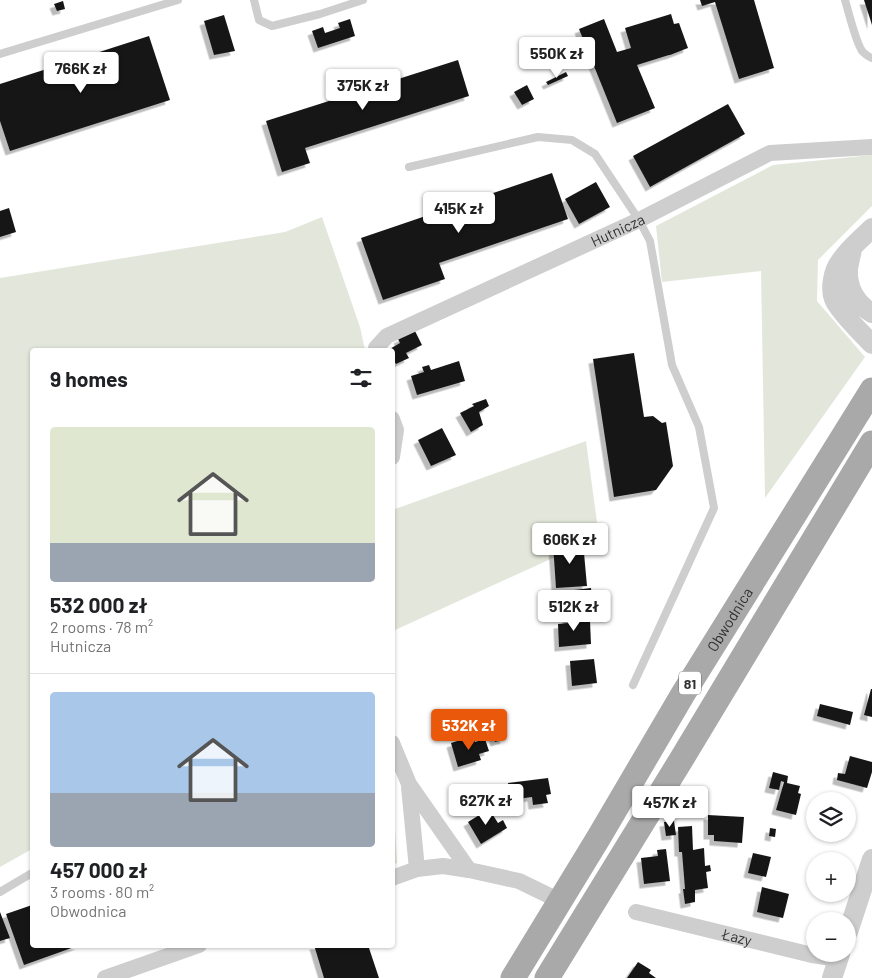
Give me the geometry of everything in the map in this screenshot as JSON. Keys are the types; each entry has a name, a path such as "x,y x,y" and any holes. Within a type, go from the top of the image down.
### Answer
{"main road":[{"name":"Obwodnica","path":"513,978 599,837 682,694 872,390"},
{"name":"Obwodnica","path":"547,978 872,443"}],"street":[{"name":"Hutnicza","path":"376,348 387,336 639,220 770,153 872,147"},
{"path":"872,228 839,263 832,282 834,300 872,344"},
{"path":"853,247 848,270 850,286 854,297 865,309 872,313"},
{"path":"395,750 409,784 469,870"},
{"path":"409,784 417,869"},
{"path":"855,912 872,859"},
{"path":"395,877 417,869 444,866 519,881 560,901"},
{"name":"Łazy","path":"636,912 806,954"},
{"path":"105,978 190,948"},
{"path":"832,978 837,962"}],"lane":[{"path":"0,54 178,0"},
{"path":"254,0 259,20 272,26 320,14 363,0"},
{"path":"844,0 862,51 872,58"},
{"path":"410,167 538,136 572,140 595,154 639,220 650,241 672,365 699,427 714,508 633,685"},
{"path":"0,892 30,874"}],"shaded area":[{"path":"872,155 872,206 818,260 817,301 865,357 765,498 761,271 662,282 656,226 773,165"},
{"path":"322,217 360,327 365,348 30,348 30,850 0,867 0,278 285,232"},
{"path":"586,441 599,537 395,630 395,509"},
{"path":"395,830 397,863 395,864"}],"building":[{"path":"700,0 754,0 774,68 739,79 715,2 702,6"},
{"path":"864,0 872,0 872,25"},
{"path":"63,1 65,9 57,11 54,4"},
{"path":"671,14 674,24 679,23 688,48 637,65 655,108 617,123 579,29 604,19 617,52 631,48 625,28"},
{"path":"224,15 235,51 214,55 204,21"},
{"path":"350,19 355,36 318,48 312,31 323,27 325,33 340,28 338,23"},
{"path":"149,36 170,100 10,151 0,121 0,84"},
{"path":"458,60 469,96 305,148 310,163 282,172 266,121"},
{"path":"566,72 568,76 548,85 546,82"},
{"path":"527,85 534,99 522,105 514,92"},
{"path":"728,104 745,134 650,187 633,156"},
{"path":"552,173 568,219 439,263 445,279 383,300 361,238"},
{"path":"596,182 610,207 579,224 565,199"},
{"path":"9,208 16,232 0,237 0,211"},
{"path":"415,331 422,345 406,353 409,358 396,364 395,348 391,348 400,343 398,339"},
{"path":"634,353 644,417 653,416 662,423 666,422 673,466 656,490 614,497 593,359"},
{"path":"459,361 465,381 417,395 411,376 424,372 422,367 429,365 431,370"},
{"path":"486,399 489,406 479,412 483,425 471,432 460,413 474,406 472,404"},
{"path":"442,428 456,455 431,466 418,440"},
{"path":"583,542 587,586 556,588 553,544"},
{"path":"591,588 592,602 568,605 566,591"},
{"path":"579,615 580,622 590,621 591,644 559,647 558,624 568,623 567,616"},
{"path":"594,659 597,683 572,686 570,661"},
{"path":"872,689 872,717 864,715"},
{"path":"820,704 853,712 850,725 817,716"},
{"path":"497,713 505,739 495,742 486,716"},
{"path":"473,736 475,742 485,739 489,751 479,754 481,760 458,767 451,743"},
{"path":"850,756 872,762 872,772 867,788 837,780 838,773 845,774"},
{"path":"773,772 788,776 787,783 800,786 798,793 801,794 796,815 776,810 784,782 781,781 779,790 769,788"},
{"path":"548,778 551,794 546,795 548,803 533,805 532,797 510,800 508,783"},
{"path":"489,809 498,823 503,820 507,828 481,844 468,822"},
{"path":"708,815 744,817 742,843 714,841 714,835 708,835"},
{"path":"674,821 676,835 666,836 664,822"},
{"path":"692,826 693,850 704,848 705,866 710,865 711,871 706,872 708,888 695,890 695,902 685,904 682,852 679,852 678,827"},
{"path":"770,828 776,829 775,837 769,836"},
{"path":"666,849 670,881 644,884 641,858 658,856 657,850"},
{"path":"753,853 771,857 766,877 748,873"},
{"path":"762,887 789,894 783,918 757,912"},
{"path":"30,906 30,948 72,948 24,965 6,914"},
{"path":"0,912 10,938 0,941"},
{"path":"315,948 369,948 379,978 324,978"},
{"path":"638,962 651,970 649,973 656,978 627,978"}]}
